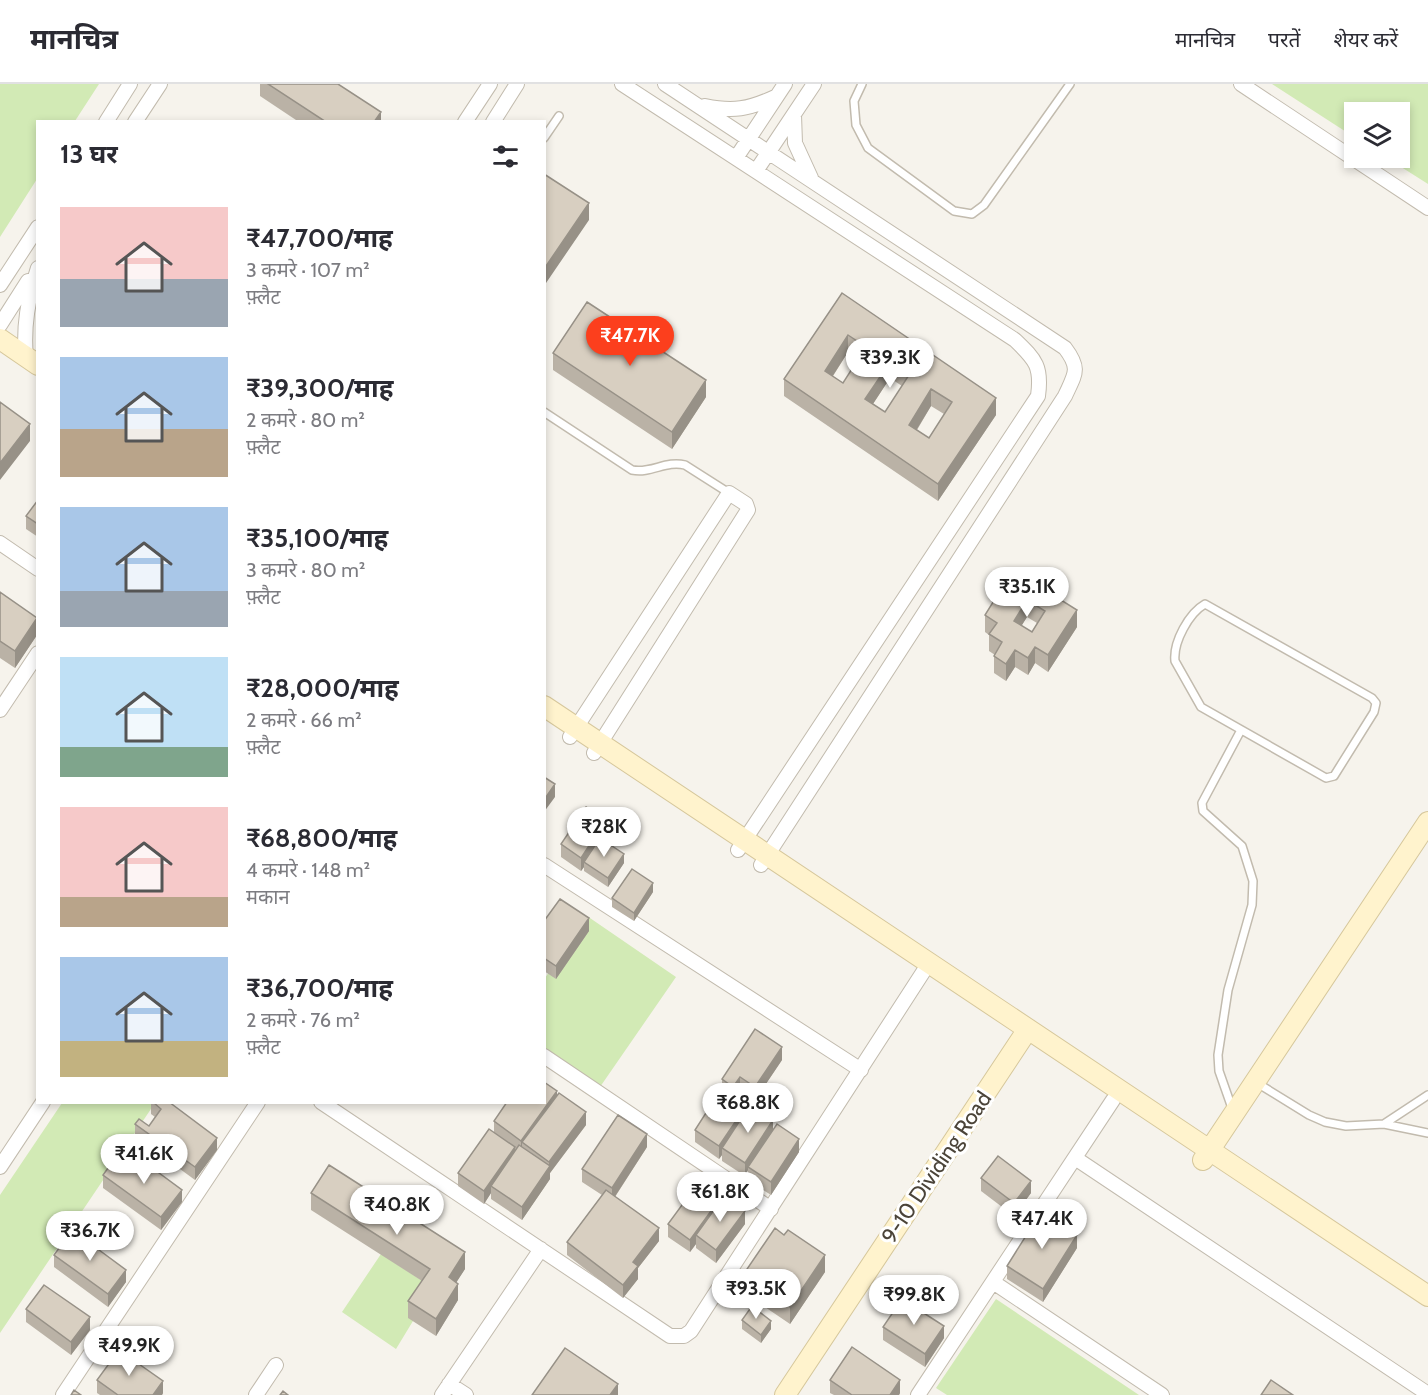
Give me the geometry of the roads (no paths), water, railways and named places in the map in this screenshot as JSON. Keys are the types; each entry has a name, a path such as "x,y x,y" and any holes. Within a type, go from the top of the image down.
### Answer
{"street":[{"path":"107,120 130,84"},
{"path":"136,120 160,84"},
{"path":"466,120 490,84"},
{"path":"494,120 517,84"},
{"path":"622,84 1015,340 1034,358 1041,377 1038,396 741,845"},
{"path":"756,171 814,84"},
{"path":"1240,84 1428,208"},
{"path":"669,85 1065,348 1074,361 1076,374 1065,396 764,860"},
{"path":"736,158 781,90"},
{"path":"697,105 729,111 757,106 781,90"},
{"path":"794,115 795,144 814,182"},
{"path":"0,285 36,230"},
{"path":"0,271 24,248"},
{"path":"0,325 36,271"},
{"path":"32,361 24,339 27,301 36,274"},
{"path":"0,339 32,361"},
{"path":"0,354 36,378"},
{"path":"573,732 729,493 746,504 748,510 597,748"},
{"path":"0,543 36,568"},
{"path":"0,710 36,656"},
{"path":"546,708 573,732 1206,1156 1428,1310"},
{"path":"546,721 573,732"},
{"path":"1206,1156 1428,822"},
{"path":"546,866 861,1070"},
{"path":"324,1104 670,1336 678,1337 691,1331 926,968"},
{"path":"1025,1034 1113,1100 1428,1296"},
{"name":"9-10 Dividing Road","path":"785,1395 1025,1034"},
{"path":"546,1057 771,1209"},
{"path":"918,1395 1113,1100"},
{"path":"0,1167 42,1104"},
{"path":"63,1395 257,1104"},
{"path":"1075,1158 1428,1394"},
{"path":"466,1395 445,1390 541,1249"},
{"path":"993,1282 1162,1395"},
{"path":"256,1395 276,1365"}],"lane":[{"path":"862,84 855,101 856,125 868,148 954,211 972,214 984,205 1070,84"},
{"path":"546,135 559,116"},
{"path":"546,413 632,470 641,472 676,462 685,465 729,493"},
{"path":"1205,604 1372,698 1376,703 1374,712 1334,776 1326,778 1241,730 1201,706 1175,661 1177,643 1197,608 1205,604"},
{"path":"1234,1114 1219,1071 1218,1055 1228,990 1252,905 1253,881 1242,846 1203,811 1202,803 1241,730"},
{"path":"1255,1082 1325,1122 1346,1126 1384,1124 1428,1133"},
{"path":"1384,1124 1428,1095"}]}
